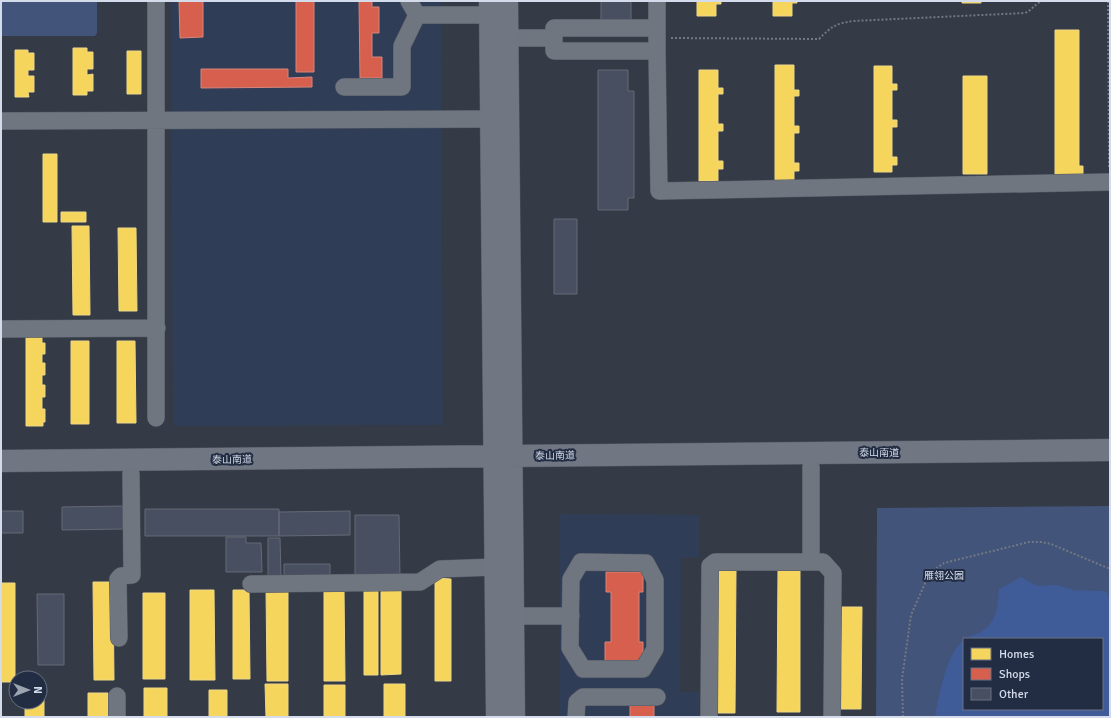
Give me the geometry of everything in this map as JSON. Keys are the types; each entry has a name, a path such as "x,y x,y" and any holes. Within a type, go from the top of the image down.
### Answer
{"main road":[{"path":"497,717 496,567 503,463 508,38 507,1"},
{"path":"490,8 491,119 503,463 513,616 514,717"},
{"name":"泰山南道","path":"1,476 131,474 503,463 1110,450"},
{"name":"泰山南道","path":"1,461 503,463 811,467 1110,465"}],"lane":[{"path":"156,1 156,418"},
{"path":"657,1 659,191 1109,182"},
{"path":"344,87 402,87 402,46 413,8 490,8"},
{"path":"554,28 657,39 554,51 554,28"},
{"path":"508,38 554,38"},
{"path":"1,121 491,119"},
{"path":"1,329 157,328"},
{"path":"811,467 811,562"},
{"path":"119,638 118,579 122,576 132,575 131,474"},
{"path":"581,562 646,563 655,580 655,649 643,669 583,669 570,648 571,616 571,579 581,562"},
{"path":"709,717 710,566 715,562 823,562 833,573 832,717"},
{"path":"251,584 420,582 440,569 496,567"},
{"path":"513,616 571,616"},
{"path":"117,696 117,717"},
{"path":"576,717 577,702 583,697 657,697"}],"path":[{"path":"657,39 818,39 831,27 841,23 854,21 1025,14 1037,3 1042,1"},
{"path":"1108,1 1109,182"},
{"path":"904,717 902,679 911,615 926,581 935,569 944,563 1029,542 1042,542 1051,544 1110,569"}],"shaded area":[{"path":"171,1 441,1 443,425 173,426"},
{"path":"560,514 699,515 699,557 681,558 680,692 700,692 700,717 560,717"},
{"path":"1021,577 1037,586 1056,585 1074,590 1107,592 1110,601 1110,717 935,717 941,687 948,665 952,655 963,641 963,710 1103,710 1103,638 967,638 980,632 991,623 996,613 999,589"}],"green space":[{"path":"1,1 97,1 97,33 95,36 1,36"},
{"name":"雁翎公园","path":"1110,506 1110,717 876,717 877,508"}],"building: Homes":[{"path":"697,1 721,1 721,4 716,4 716,16 697,16"},
{"path":"773,1 797,1 797,3 792,3 792,16 773,16"},
{"path":"962,1 981,1 981,3 962,3"},
{"path":"1055,30 1079,30 1079,166 1083,166 1083,180 1055,179"},
{"path":"73,48 87,48 87,52 93,52 93,69 87,69 87,75 93,74 93,91 87,91 87,95 73,95"},
{"path":"15,50 28,50 28,53 34,53 34,70 28,70 28,76 34,76 34,92 28,92 29,97 15,97"},
{"path":"127,51 141,51 141,94 127,94"},
{"path":"775,65 794,65 794,90 799,90 799,96 794,96 794,126 799,126 799,133 794,133 794,163 799,163 799,171 794,171 794,183 775,183"},
{"path":"874,66 892,66 892,84 897,84 897,90 892,90 892,120 897,120 897,127 892,127 892,157 897,157 897,165 892,165 892,172 874,172"},
{"path":"699,70 718,70 718,88 723,88 723,94 718,94 718,124 723,124 723,131 718,131 718,161 723,161 723,169 718,169 718,181 699,181"},
{"path":"963,76 987,76 987,174 963,174"},
{"path":"43,154 57,154 57,222 43,222"},
{"path":"61,212 86,212 86,222 61,222"},
{"path":"72,226 89,226 90,315 73,315"},
{"path":"118,228 136,228 137,311 119,311"},
{"path":"26,336 42,336 42,343 45,343 45,354 42,354 42,363 45,363 45,375 42,375 42,385 45,385 45,397 42,397 42,409 45,409 45,422 43,422 43,426 26,426"},
{"path":"71,341 89,341 89,424 71,424"},
{"path":"117,341 135,341 136,423 117,423"},
{"path":"778,569 800,569 800,712 777,712"},
{"path":"713,570 736,570 735,713 713,713"},
{"path":"435,578 451,579 451,681 435,681"},
{"path":"93,582 113,582 114,680 94,680"},
{"path":"1,583 15,583 15,670 8,670 8,682 1,682"},
{"path":"266,588 288,588 288,681 267,681"},
{"path":"324,589 344,589 345,681 324,681"},
{"path":"190,590 214,590 215,680 190,680"},
{"path":"233,590 249,590 250,679 233,679"},
{"path":"381,590 401,590 401,674 381,675"},
{"path":"364,591 378,591 378,675 364,675"},
{"path":"143,593 165,593 165,679 143,679"},
{"path":"842,607 862,607 861,709 841,709"},
{"path":"265,684 288,684 288,717 266,717"},
{"path":"384,684 405,684 405,717 384,717"},
{"path":"324,685 345,685 345,717 324,717"},
{"path":"144,688 167,688 167,717 144,717"},
{"path":"209,690 227,690 227,717 209,717"},
{"path":"88,693 108,693 108,717 88,717"},
{"path":"25,710 44,710 44,717 25,717"}],"building: Shops":[{"path":"179,1 203,1 203,37 180,38"},
{"path":"296,1 314,1 314,72 296,72"},
{"path":"359,1 372,1 372,7 379,7 379,33 372,33 372,57 382,57 382,78 360,78"},
{"path":"201,69 288,69 288,78 312,77 312,87 201,88"},
{"path":"606,572 643,572 643,592 639,592 639,642 643,642 643,662 605,662 605,642 611,642 611,592 606,592"},
{"path":"630,701 654,701 654,717 630,717"}],"building: Other":[{"path":"601,1 631,1 631,20 601,20"},
{"path":"598,70 628,70 628,91 634,91 634,198 628,198 628,210 598,210"},
{"path":"554,219 577,219 577,294 554,294"},
{"path":"123,506 123,529 62,530 62,507"},
{"path":"145,509 279,509 279,536 145,536"},
{"path":"1,511 23,511 23,533 1,533"},
{"path":"350,511 350,535 279,536 279,512"},
{"path":"355,515 399,515 400,578 355,578"},
{"path":"226,537 246,537 246,543 261,543 262,572 226,572"},
{"path":"268,538 280,538 281,577 268,577"},
{"path":"284,564 330,564 330,578 284,578"},
{"path":"37,594 64,594 64,665 38,665"}]}
